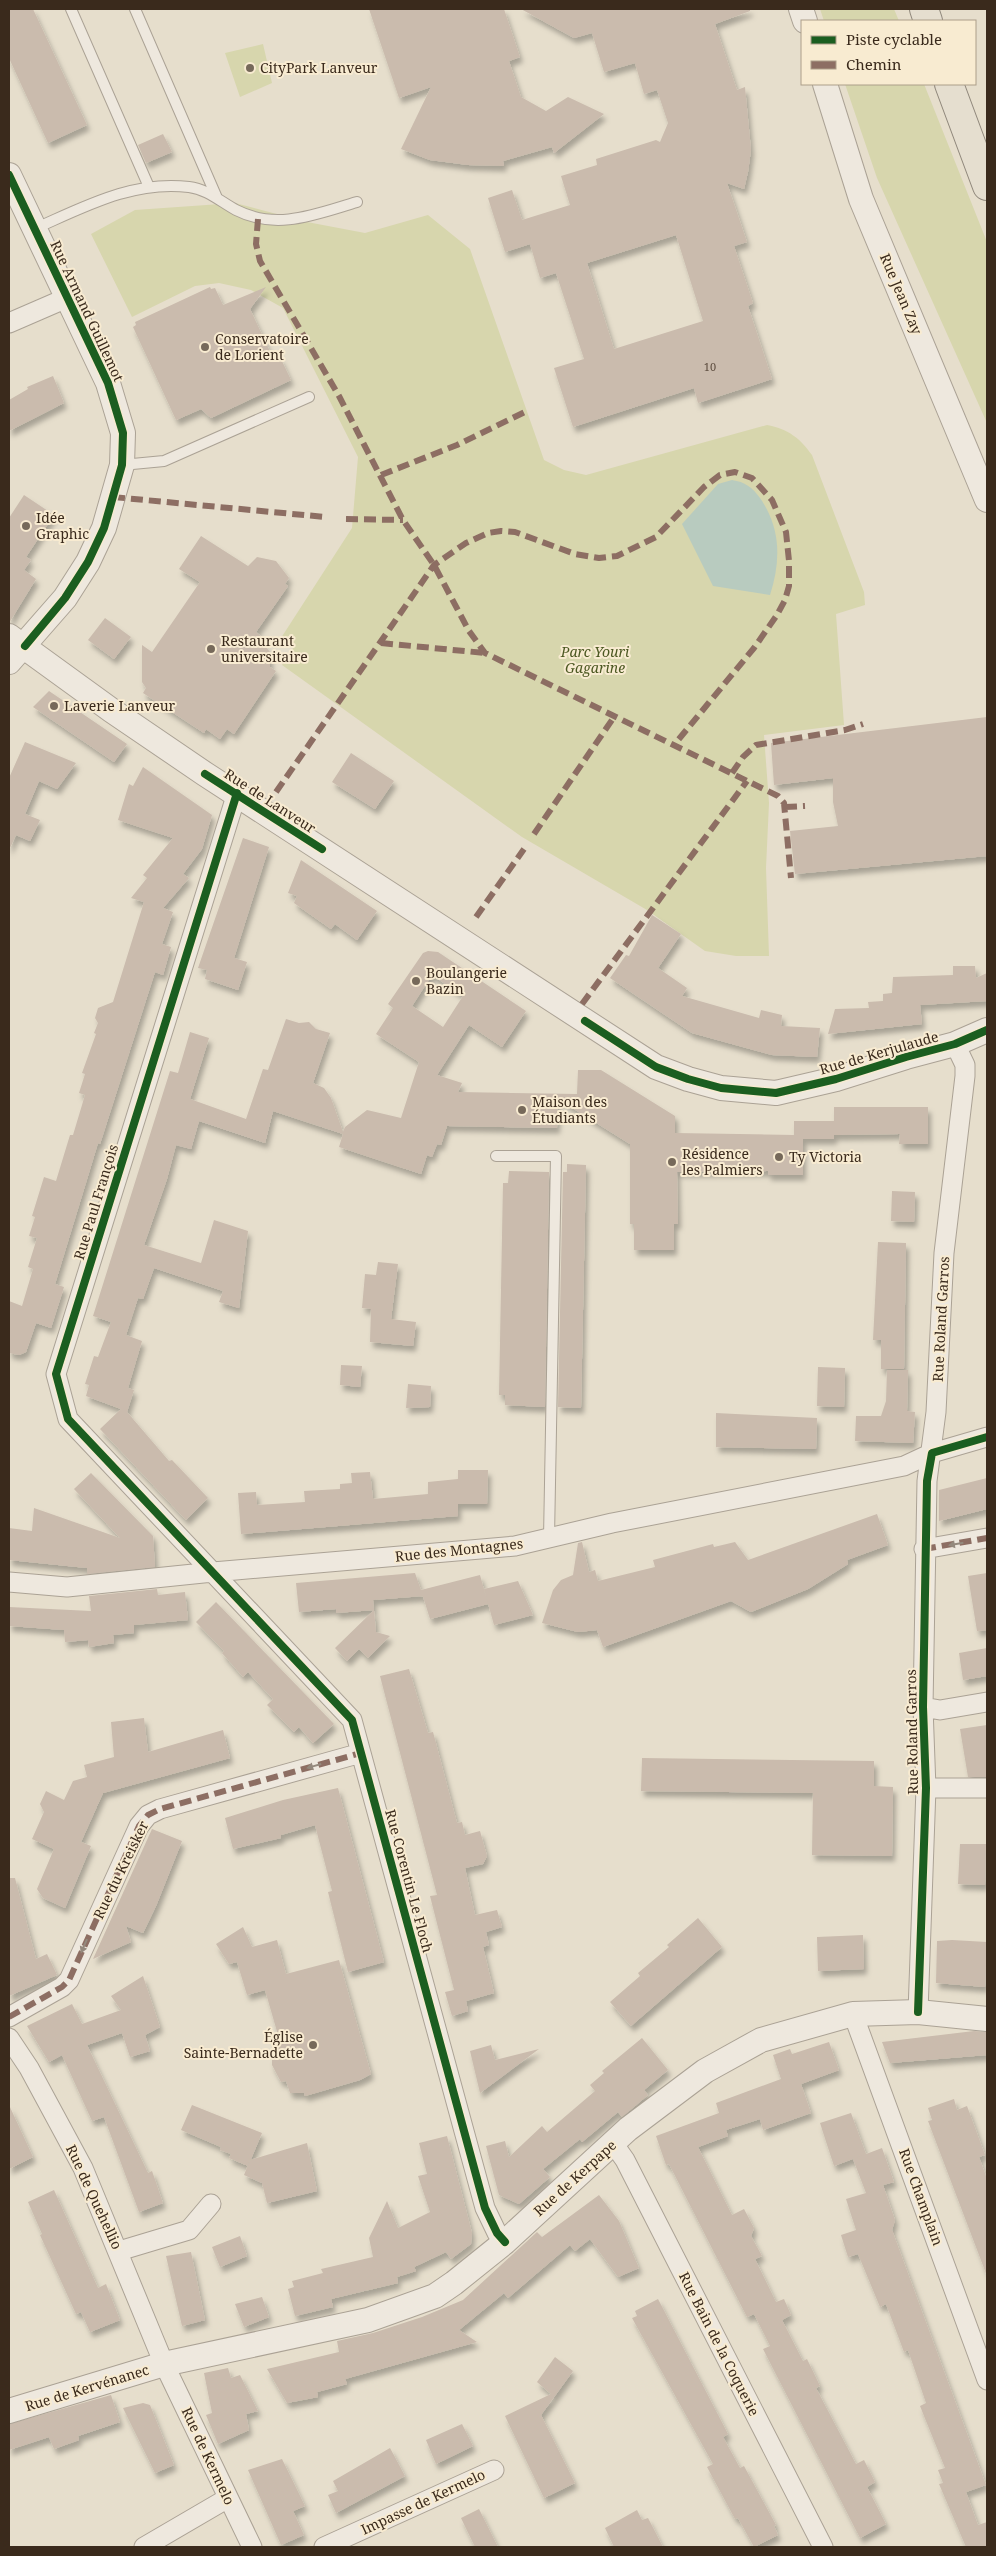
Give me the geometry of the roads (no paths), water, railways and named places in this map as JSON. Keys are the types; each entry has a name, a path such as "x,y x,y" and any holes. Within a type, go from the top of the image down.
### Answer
{"main road":[{"path":"949,85 987,186"}],"street":[{"name":"Rue Jean Zay","path":"825,85 861,199 987,500"},
{"name":"Rue Armand Guillemot","path":"9,175 33,229 69,297 108,383 123,433 122,465 104,528 88,562 65,598 14,648"},
{"path":"9,323 69,297"},
{"name":"Rue de Lanveur","path":"14,648 656,1067 688,1079 721,1088 776,1093"},
{"name":"Rue Paul François","path":"213,1572 68,1419 56,1374 237,793"},
{"name":"Rue de Kerjulaude","path":"776,1093 836,1080 906,1057 955,1044 987,1030"},
{"name":"Rue Roland Garros","path":"918,2012 926,1788 922,1707 924,1549 927,1481 932,1453 944,1253 963,1107 965,1065 955,1044"},
{"name":"Rue des Montagnes","path":"9,1582 67,1587 213,1572 514,1546 904,1466 932,1453 987,1436"},
{"path":"924,1549 987,1538"},
{"name":"Rue Corentin Le Floch","path":"213,1572 352,1720 485,2208 497,2233 504,2242"},
{"path":"922,1707 940,1710 987,1702"},
{"name":"Rue du Kreisker","path":"9,2017 62,1987 69,1980 138,1826 148,1815 160,1809 361,1753"},
{"path":"926,1788 987,1788"},
{"name":"Rue de Kerpape","path":"164,2364 368,2320 413,2306 435,2296 504,2242 613,2143 705,2071 761,2040 853,2014 918,2012 987,2019"},
{"name":"Rue Champlain","path":"853,2014 987,2380"},
{"name":"Rue de Quehellio","path":"9,2038 29,2068 83,2168 119,2251 164,2364"},
{"name":"Rue Bain de la Coquerie","path":"613,2143 625,2160 823,2547"},
{"path":"119,2251 189,2230 211,2204"},
{"name":"Rue de Kervénanec","path":"9,2411 164,2364"},
{"name":"Rue de Kermelo","path":"164,2364 252,2547"},
{"name":"Impasse de Kermelo","path":"324,2547 494,2470"},
{"path":"144,2547 228,2498"}],"lane":[{"path":"71,9 149,187"},
{"path":"135,9 217,198"},
{"path":"33,229 125,191 149,187 188,186 217,198 237,210 258,219 275,222 303,217 357,202"},
{"path":"122,465 164,461 310,397"},
{"path":"496,1156 556,1156 549,1538"}],"place":[{"name":"CityPark Lanveur","path":"250,68"},
{"name":"Conservatoire de Lorient","path":"205,347"},
{"name":"Idée Graphic","path":"26,526"},
{"name":"Restaurant universitaire","path":"211,649"},
{"name":"Laverie Lanveur","path":"54,706"},
{"name":"Boulangerie Bazin","path":"416,981"},
{"name":"Maison des Étudiants","path":"522,1110"},
{"name":"Ty Victoria","path":"779,1157"},
{"name":"Résidence les Palmiers","path":"672,1162"},
{"name":"Église Sainte-Bernadette","path":"313,2045"}],"park label":[{"name":"Parc Youri Gagarine","path":"595,660"}]}
